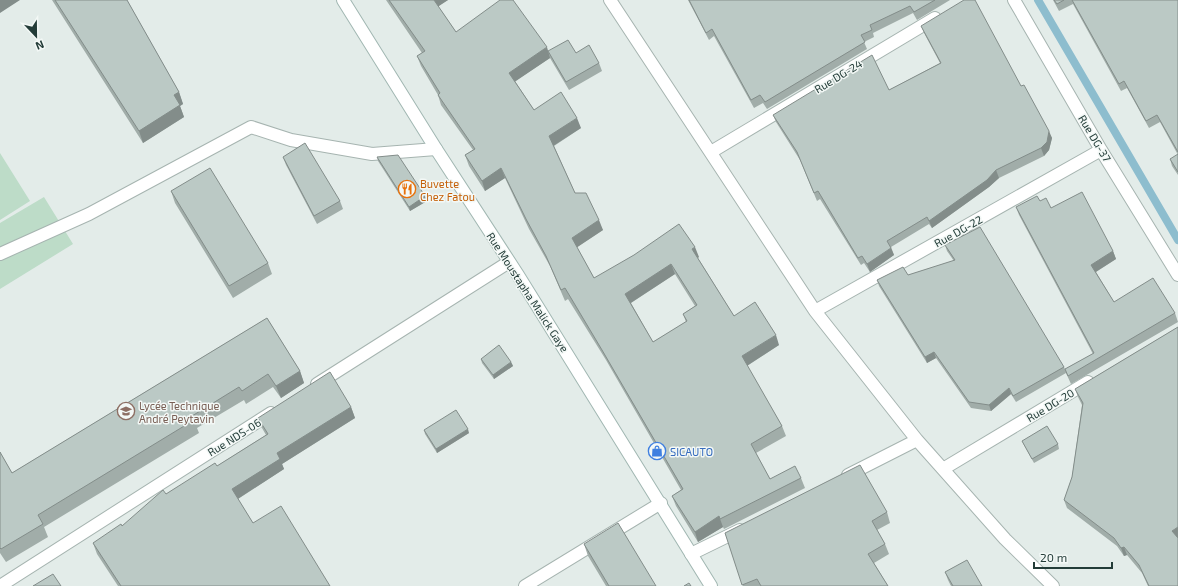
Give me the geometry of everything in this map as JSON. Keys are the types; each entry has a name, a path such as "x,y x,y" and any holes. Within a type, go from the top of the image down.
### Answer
{"street":[{"name":"Rue Moustapha Malick Gaye","path":"343,0 661,504 711,586"},
{"path":"610,0 815,311 917,440 1005,539 1053,586"},
{"name":"Rue DG-37","path":"1014,0 1101,150 1178,275"},
{"name":"Rue DG-24","path":"711,152 944,12"},
{"path":"0,254 89,214 251,127 291,140 372,154 436,149"},
{"name":"Rue DG-22","path":"815,311 1101,150"},
{"path":"308,390 509,262"},
{"name":"Rue DG-20","path":"943,469 1098,377"},
{"name":"Rue NDS-06","path":"0,586 281,407"},
{"path":"839,480 917,440"},
{"path":"525,586 661,504"},
{"path":"691,554 748,526"}],"green space":[{"path":"0,153 30,201 0,220"},
{"path":"44,197 73,244 0,289 0,223"}],"building":[{"path":"55,0 127,0 179,92 174,95 180,105 139,131"},
{"path":"389,0 434,0 456,32 500,0 513,0 547,47 509,73 534,110 561,92 577,118 549,136 575,193 586,193 599,220 572,238 594,278 634,255 679,224 695,247 692,249 734,316 755,302 776,335 742,356 782,426 751,444 770,479 795,466 801,478 720,519 719,516 695,532 672,496 683,489 565,288 561,290 546,256 501,168 482,181 465,155 475,149 438,95 440,93 417,56 425,51","holes":["671,264 697,305 683,314 687,321 653,342 625,294"]},
{"path":"689,0 935,0 914,12 910,6 870,25 872,30 861,35 865,42 765,102 760,95 751,100 712,29 706,33"},
{"path":"964,0 975,0 1021,86 1024,85 1049,131 1047,142 1041,148 996,170 987,180 929,221 927,217 887,241 891,248 867,264 862,256 858,258 818,191 814,193 797,152 773,115 872,55 889,90 941,63 921,26"},
{"path":"1054,0 1064,0 1057,4"},
{"path":"1072,0 1178,0 1178,152 1157,115 1146,121 1124,81 1119,84"},
{"path":"568,40 576,53 589,45 599,63 566,82 548,51"},
{"path":"305,143 340,201 314,216 283,157"},
{"path":"1178,154 1178,172 1170,159"},
{"path":"398,155 425,196 409,207 377,157"},
{"path":"210,168 268,263 229,286 171,191"},
{"path":"1082,192 1113,251 1091,265 1114,302 1153,278 1175,313 1068,376 1065,369 1094,353 1016,207 1037,196 1040,201 1046,198 1051,208"},
{"path":"980,227 1064,367 1013,396 1009,388 989,405 969,402 934,352 925,357 877,280 903,267 908,275 955,260 945,245"},
{"path":"267,318 300,371 276,386 268,374 242,391 239,387 192,416 194,420 38,515 43,524 1,549 0,548 0,452 12,473"},
{"path":"1178,327 1178,527 1172,531 1178,538 1178,586 1149,586 1139,565 1124,547 1121,548 1114,538 1064,500 1072,477 1083,403 1075,389"},
{"path":"499,345 511,362 493,375 481,359"},
{"path":"330,372 351,407 277,453 280,459 232,489 253,523 281,506 330,586 121,586 93,543 121,524 122,526 163,490 166,494 215,463 217,466 268,434 258,418"},
{"path":"456,410 468,429 436,449 424,430"},
{"path":"1047,426 1058,444 1032,459 1022,441"},
{"path":"860,465 887,512 872,521 885,544 868,554 888,586 761,586 757,579 742,585 725,533"},
{"path":"618,523 656,586 609,586 584,544"},
{"path":"967,560 982,586 953,586 945,572"},
{"path":"53,574 61,586 33,586"},
{"path":"689,583 691,586 684,586"}],"waterway":[{"path":"1038,0 1178,240"}],"place":[{"name":"Buvette Chez Fatou","path":"407,189"},
{"name":"Lycée Technique André Peytavin","path":"126,411"},
{"name":"SICAUTO","path":"657,451"}]}
